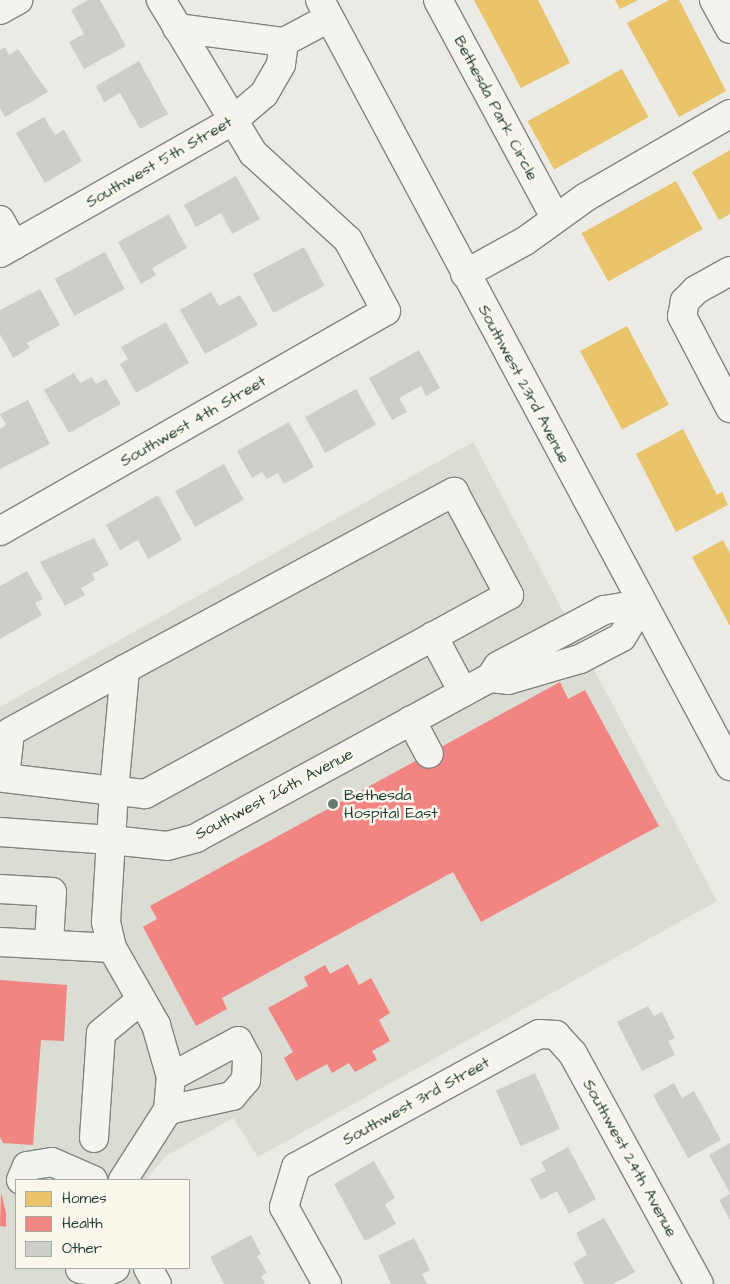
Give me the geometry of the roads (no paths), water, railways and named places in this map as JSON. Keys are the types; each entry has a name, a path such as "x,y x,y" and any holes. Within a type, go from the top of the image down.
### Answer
{"street":[{"path":"0,10 18,0"},
{"path":"161,0 231,122"},
{"name":"Bethesda Park Circle","path":"438,0 554,216"},
{"path":"714,0 730,29"},
{"path":"177,28 284,42 324,9"},
{"name":"Southwest 23rd Avenue","path":"324,9 730,766"},
{"name":"Southwest 5th Street","path":"7,249 231,122 264,94 281,64 284,42"},
{"path":"465,274 525,241 554,216 730,114"},
{"name":"Southwest 4th Street","path":"0,531 386,311 348,240 253,153 231,122"},
{"path":"0,220 7,249"},
{"path":"730,271 696,290 685,301 682,316 730,408"},
{"path":"454,492 509,595 145,794 5,778 10,732 125,670 454,492"},
{"name":"Southwest 26th Avenue","path":"0,832 167,846 196,838 490,678 508,680 580,659 622,636 642,604"},
{"path":"432,636 464,692"},
{"path":"124,1179 168,1110 171,1077 167,1050 112,948 106,922 114,791 125,670"},
{"path":"411,720 429,754"},
{"path":"0,889 52,892 49,943"},
{"path":"0,942 49,943 112,948"},
{"path":"94,1138 101,1033 141,1000"},
{"name":"Southwest 3rd Street","path":"327,1284 284,1207 288,1186 296,1166 538,1034 556,1035"},
{"name":"Southwest 24th Avenue","path":"556,1035 573,1054 699,1284"},
{"path":"168,1110 232,1096 246,1080 247,1058 238,1041 171,1077"},
{"path":"21,1179 27,1166 52,1162 91,1179"},
{"path":"79,1273 106,1272 113,1269"},
{"path":"148,1269 156,1284"}],"place":[{"name":"Bethesda Hospital East","path":"333,804"}]}
